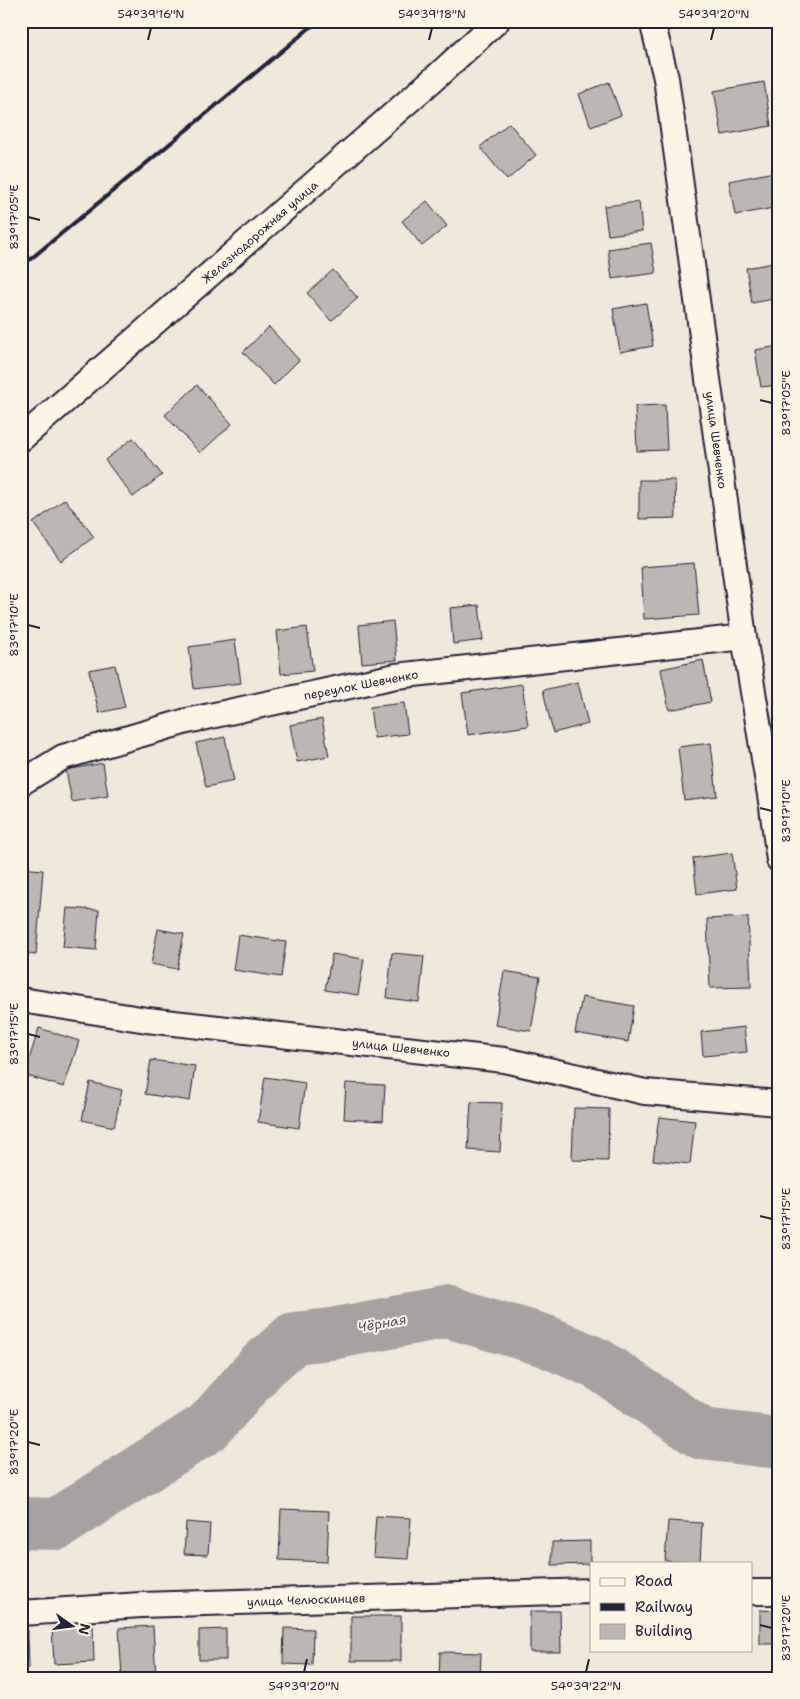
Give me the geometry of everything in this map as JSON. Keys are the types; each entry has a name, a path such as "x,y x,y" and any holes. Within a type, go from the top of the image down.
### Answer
{"street":[{"name":"Железнодорожная улица","path":"21,440 436,77 497,21"},
{"name":"улица Шевченко","path":"652,21 666,78 744,637 776,807 779,860"},
{"name":"переулок Шевченко","path":"21,783 63,757 187,721 396,676 744,637"},
{"name":"улица Шевченко","path":"21,1000 147,1020 504,1060 645,1092 779,1103"},
{"name":"улица Челюскинцев","path":"21,1613 141,1605 590,1590"},
{"path":"752,1592 779,1592"}],"building":[{"path":"609,82 621,115 591,127 579,94"},
{"path":"764,82 771,126 722,135 714,91"},
{"path":"509,123 536,155 507,180 480,147"},
{"path":"779,171 779,207 735,215 729,181"},
{"path":"427,201 447,226 422,246 402,221"},
{"path":"639,202 642,231 608,235 604,206"},
{"path":"651,243 656,273 612,279 608,249"},
{"path":"779,262 779,298 752,303 746,268"},
{"path":"333,270 358,298 331,321 307,293"},
{"path":"646,303 653,346 620,352 613,309"},
{"path":"269,327 299,360 274,385 243,352"},
{"path":"779,346 779,385 761,387 755,350"},
{"path":"197,385 232,424 200,453 165,415"},
{"path":"665,405 667,450 637,451 635,406"},
{"path":"779,435 779,463 774,436"},
{"path":"133,438 162,475 133,497 105,460"},
{"path":"639,480 675,480 676,518 639,519"},
{"path":"65,499 94,537 61,561 33,523"},
{"path":"694,563 699,615 644,619 641,567"},
{"path":"479,605 483,640 453,644 450,608"},
{"path":"393,621 397,660 362,663 359,625"},
{"path":"307,627 313,671 281,674 277,631"},
{"path":"235,640 241,683 194,689 189,647"},
{"path":"703,660 711,702 669,710 661,669"},
{"path":"115,665 125,707 99,713 89,670"},
{"path":"578,682 588,724 553,733 543,690"},
{"path":"522,684 528,726 468,735 462,693"},
{"path":"404,703 408,734 374,738 370,707"},
{"path":"322,719 329,756 297,762 290,725"},
{"path":"225,737 234,781 206,787 196,743"},
{"path":"711,743 717,796 684,800 678,747"},
{"path":"103,763 108,796 72,802 66,770"},
{"path":"732,853 737,889 697,894 693,858"},
{"path":"21,868 43,870 36,955 21,953"},
{"path":"67,908 99,910 96,950 63,947"},
{"path":"748,917 751,987 710,988 707,919"},
{"path":"158,929 184,934 177,969 151,964"},
{"path":"238,935 286,942 281,977 233,970"},
{"path":"392,953 424,956 419,1002 387,998"},
{"path":"332,954 364,959 358,995 325,990"},
{"path":"504,971 540,977 531,1031 495,1025"},
{"path":"582,997 634,1006 628,1042 575,1033"},
{"path":"744,1027 747,1052 703,1056 701,1032"},
{"path":"39,1028 79,1041 64,1087 24,1075"},
{"path":"151,1060 195,1066 190,1101 145,1094"},
{"path":"265,1077 305,1083 299,1128 258,1122"},
{"path":"90,1082 122,1090 114,1127 82,1120"},
{"path":"346,1083 385,1085 383,1121 344,1119"},
{"path":"471,1102 502,1103 500,1152 468,1150"},
{"path":"574,1108 609,1109 608,1161 572,1160"},
{"path":"659,1117 695,1121 690,1164 653,1160"},
{"path":"281,1509 329,1511 327,1562 279,1560"},
{"path":"376,1516 411,1518 408,1559 373,1557"},
{"path":"668,1521 702,1523 700,1562 665,1561"},
{"path":"186,1522 210,1524 208,1555 184,1554"},
{"path":"590,1541 590,1564 552,1565 552,1542"},
{"path":"760,1610 779,1611 779,1644 760,1644"},
{"path":"530,1611 560,1611 561,1652 530,1652"},
{"path":"351,1616 401,1616 401,1661 351,1661"},
{"path":"93,1626 94,1662 54,1664 52,1628"},
{"path":"153,1626 156,1678 122,1678 119,1628"},
{"path":"284,1628 313,1629 312,1665 283,1664"},
{"path":"226,1629 226,1660 199,1660 199,1630"},
{"path":"21,1630 28,1630 29,1668 21,1668"},
{"path":"440,1652 481,1653 480,1678 439,1678"}],"waterway":[{"name":"Чёрная","path":"21,1523 57,1524 208,1427 262,1366 294,1338 331,1334 448,1312 546,1341 598,1364 702,1434 779,1443"}],"railway":[{"path":"21,267 318,21"}]}
